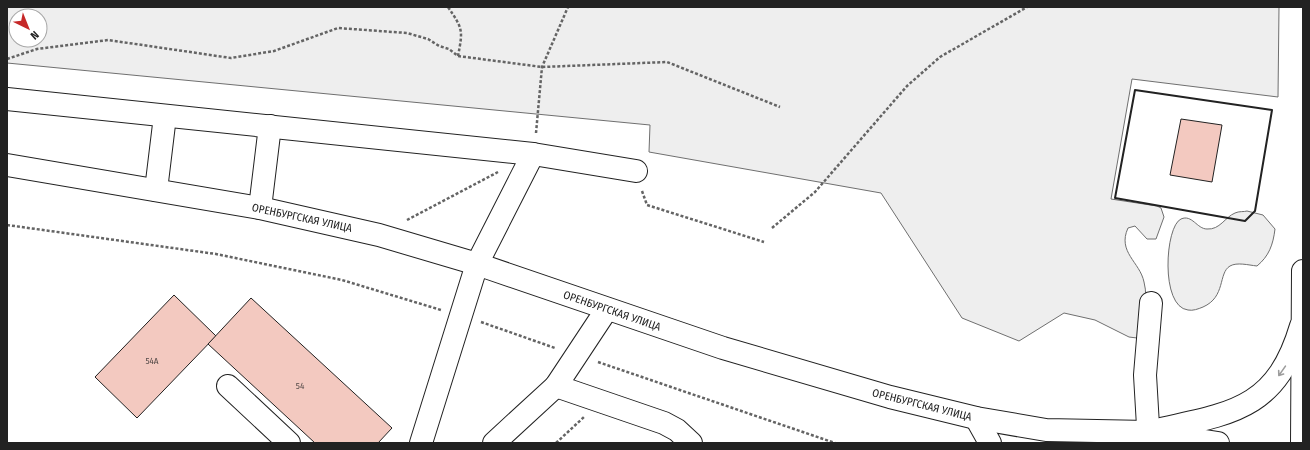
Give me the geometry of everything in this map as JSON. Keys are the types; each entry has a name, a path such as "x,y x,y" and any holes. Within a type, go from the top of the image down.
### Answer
{"street":[{"path":"7,99 533,154 636,171"},
{"path":"156,190 165,116"},
{"path":"260,208 270,126"},
{"path":"421,443 462,316 477,264 533,154"},
{"name":"ОРЕНБУРГСКАЯ УЛИЦА","path":"7,165 260,208 379,235 477,264 737,353 890,397 976,418 1046,430 1218,443"},
{"path":"1302,443 1303,271"},
{"path":"1151,303 1145,375 1149,438 1217,417 1238,409 1257,398 1284,368 1294,349 1302,322"},
{"path":"494,443 556,386 607,309"},
{"path":"228,386 289,443"},
{"path":"556,386 664,423 678,430 691,443"},
{"path":"976,418 990,443"}],"path":[{"path":"448,7 460,25 462,34 458,56"},
{"path":"379,235 533,154 542,67 568,7"},
{"path":"772,228 815,192 907,86 940,57 1027,7"},
{"path":"7,59 38,49 108,40 231,58 274,51 338,28 407,33 428,39 438,46 449,49 458,56 542,67 668,62 780,107"},
{"path":"636,171 647,205 764,242"},
{"path":"7,225 216,254 342,280 462,316 835,443"},
{"path":"556,443 601,401"}],"shaded area":[{"path":"7,7 1279,7 1278,97 1132,79 1111,199 1157,206 1161,208 1164,217 1156,239 1147,239 1135,226 1128,228 1125,236 1127,250 1142,275 1146,296 1143,317 1137,338 1129,337 1095,320 1064,313 1019,341 962,318 881,193 649,152 650,125 7,63"},
{"path":"1247,211 1263,215 1275,229 1272,245 1265,258 1257,266 1239,264 1230,266 1226,269 1215,297 1210,303 1203,307 1196,310 1188,310 1179,306 1173,296 1169,282 1168,266 1171,236 1176,225 1181,219 1188,218 1200,227 1212,229 1231,215 1238,212"}],"building":[{"path":"1181,119 1222,125 1212,182 1170,175"},
{"path":"174,295 216,336 137,418 95,377"},
{"path":"251,298 392,428 378,443 315,443 208,344"}],"wall":[{"path":"1135,90 1272,110 1255,211 1245,221 1115,198 1135,90"}]}
